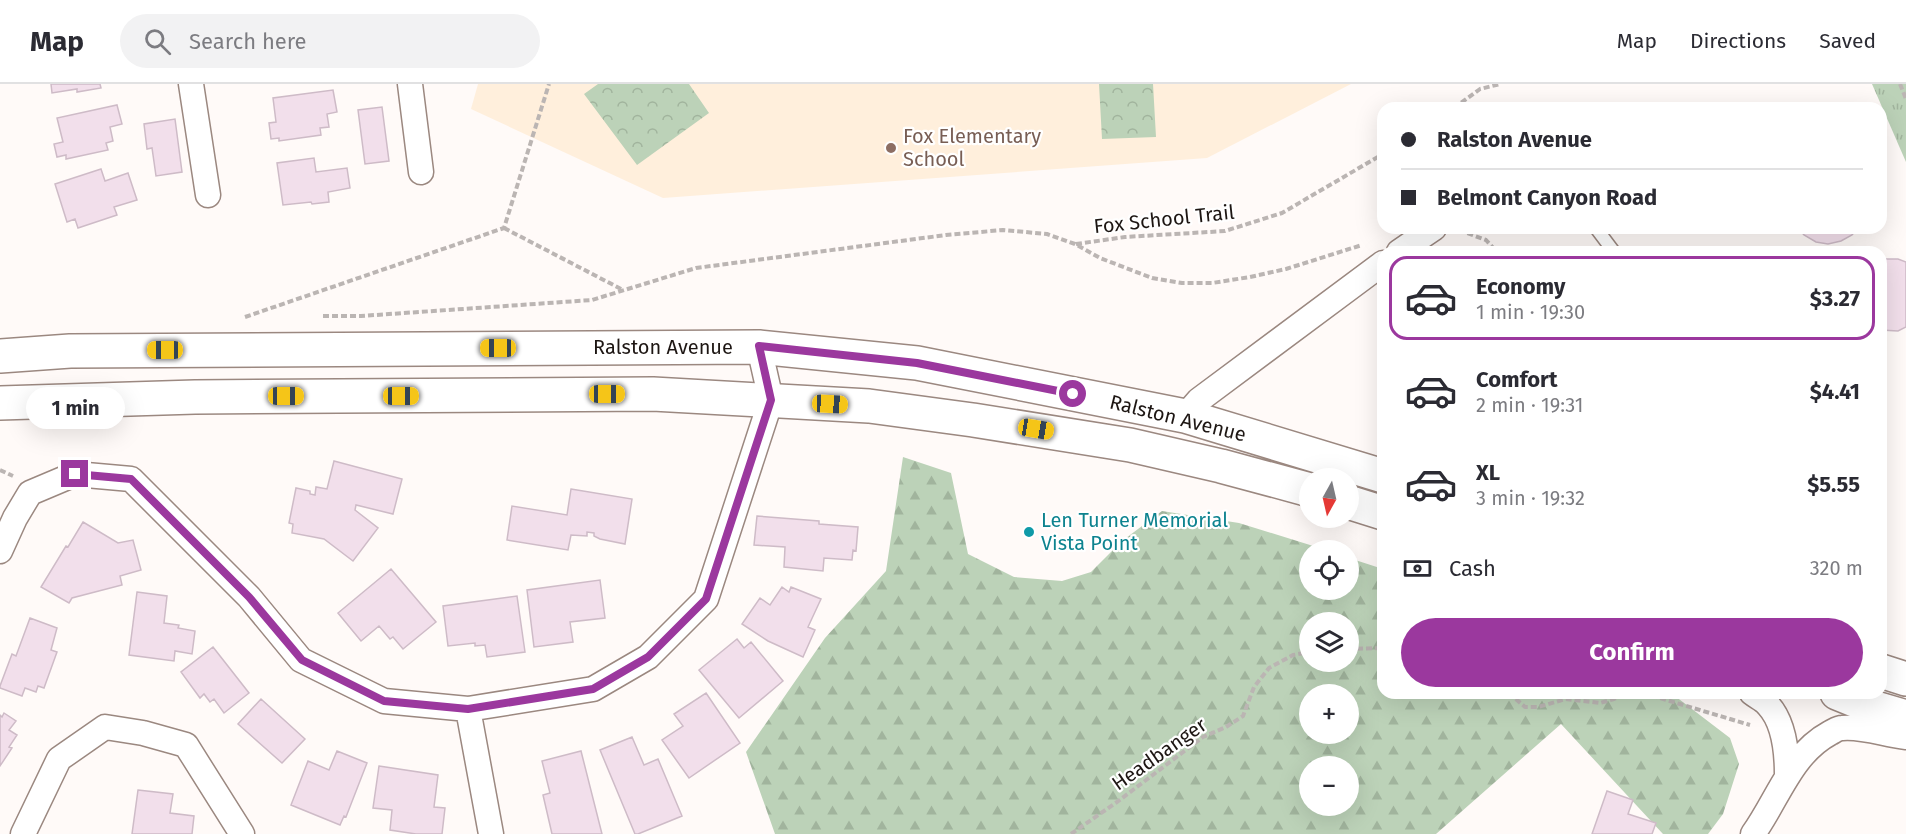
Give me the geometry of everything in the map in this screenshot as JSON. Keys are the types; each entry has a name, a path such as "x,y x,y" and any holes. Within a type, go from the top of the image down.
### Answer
{"main road":[{"name":"Ralston Avenue","path":"0,356 70,351 759,346 917,363 1185,416 1377,474"},
{"name":"Ralston Avenue","path":"0,403 172,397 641,394 869,406 1056,432 1141,448 1299,487"},
{"path":"1359,505 1377,511"},
{"path":"1887,673 1906,679"},
{"path":"1854,699 1906,717"}],"street":[{"path":"191,84 207,195"},
{"path":"410,84 421,172"},
{"path":"1408,246 1425,234"},
{"path":"1185,416 1199,400 1377,267"},
{"path":"0,551 15,518 30,493 75,474 131,479 249,597 302,660 384,701 468,709 593,689 648,657 706,599 771,400 759,346"},
{"path":"1760,699 1768,705 1780,727 1786,748 1787,775"},
{"path":"468,709 491,834"},
{"path":"23,834 59,759 105,727 143,733 186,745 242,834"},
{"path":"1753,834 1766,816 1787,775 1813,743 1840,728 1861,728 1906,736"}],"path":[{"path":"504,228 549,84"},
{"path":"1462,102 1480,89 1500,84"},
{"path":"1900,84 1906,99"},
{"name":"Fox School Trail","path":"1075,244 1125,237 1225,231 1282,213 1377,158"},
{"path":"268,317 245,317 504,228 624,290"},
{"path":"314,316 361,316 592,300 696,268 946,235 1003,230 1047,234 1152,278 1182,283 1212,283 1286,269 1368,243"},
{"path":"1470,234 1486,240 1492,246"},
{"path":"0,470 16,478"},
{"path":"1359,649 1377,648"},
{"name":"Headbanger","path":"1071,834 1118,802 1203,737 1226,727 1243,716 1254,687 1269,668 1299,654"},
{"path":"1516,699 1525,707 1538,707 1566,699 1600,703 1614,699"},
{"path":"1663,699 1755,726"}],"shaded area":[{"name":"Fox Elementary School","path":"478,84 1351,84 1207,158 663,198 471,109"}],"green space":[{"path":"598,84 689,84 709,113 637,165 584,94"},
{"path":"1099,84 1153,84 1156,137 1102,139"},
{"path":"1872,84 1906,84 1906,162 1887,118 1887,102 1880,102"},
{"path":"903,457 951,473 968,554 1014,577 1062,581 1091,572 1122,541 1162,511 1239,523 1299,542 1299,600 1359,600 1359,561 1377,567 1377,699 1679,699 1730,738 1739,764 1723,814 1708,834 1663,834 1561,724 1436,834 775,834 746,752 825,638 886,571"}],"building":[{"path":"51,84 100,84 101,88 52,93"},
{"path":"333,90 337,112 327,114 329,127 320,128 321,135 279,141 279,138 271,139 269,123 276,122 273,98"},
{"path":"117,105 122,124 110,127 113,141 106,143 108,150 66,159 66,155 57,157 54,144 63,142 57,118"},
{"path":"382,107 389,161 365,164 358,110"},
{"path":"175,119 182,172 156,176 152,148 147,149 144,124"},
{"path":"314,158 316,172 347,168 350,188 328,192 329,202 283,205 277,163"},
{"path":"101,169 105,181 128,173 137,200 114,207 117,215 78,228 75,219 67,222 55,184"},
{"path":"1853,234 1841,241 1828,244 1816,242 1804,235"},
{"path":"1887,259 1906,262 1906,327 1898,331 1887,330"},
{"path":"334,461 402,479 393,514 356,505 355,510 378,528 353,561 324,539 292,533 293,524 289,523 296,488 310,491 310,494 315,495 316,487 327,489"},
{"path":"571,489 632,499 625,544 600,539 594,536 594,533 587,532 587,536 571,535 568,550 507,540 512,506 567,515"},
{"path":"757,516 858,527 856,551 853,550 852,560 824,558 823,571 784,567 785,547 754,545"},
{"path":"83,522 118,543 133,540 141,570 120,576 122,585 72,598 69,603 41,587"},
{"path":"391,569 436,622 403,649 379,626 361,641 338,613"},
{"path":"600,580 605,618 570,622 573,642 534,647 527,590"},
{"path":"782,587 789,592 791,587 821,599 808,627 815,630 803,657 768,641 742,624 760,598 770,605"},
{"path":"137,592 167,596 164,623 179,625 178,628 195,631 192,654 175,651 174,661 129,655"},
{"path":"517,596 525,652 487,657 485,645 475,646 475,643 448,646 443,606"},
{"path":"30,618 57,628 51,650 57,652 44,688 38,686 36,692 25,688 22,696 0,688 0,686 12,654 16,656"},
{"path":"737,639 744,648 751,642 783,681 739,718 699,670"},
{"path":"213,647 249,693 224,713 214,699 210,702 204,694 200,698 181,672"},
{"path":"706,693 740,743 689,778 662,740 683,726 674,714"},
{"path":"261,699 305,739 282,763 238,724"},
{"path":"4,713 16,721 9,730 17,735 9,747 12,748 0,766 0,715 2,717"},
{"path":"632,737 644,765 658,759 682,816 638,834 635,834 600,750"},
{"path":"337,751 367,763 346,817 344,816 340,825 291,805 308,761 329,770"},
{"path":"581,751 602,834 552,834 543,795 550,793 542,761"},
{"path":"379,766 438,775 434,807 445,808 442,834 416,834 390,830 392,810 373,808"},
{"path":"138,790 173,794 170,813 194,816 192,834 132,834"},
{"path":"1607,791 1633,800 1628,814 1656,823 1652,834 1592,834"}],"place":[{"name":"Fox Elementary School","path":"891,148"},
{"name":"Len Turner Memorial Vista Point","path":"1029,532"}],"route":[{"path":"75,474 131,479 249,597 302,660 384,701 468,709 593,689 648,657 706,599 771,400 759,346 917,363 1073,394"}]}
